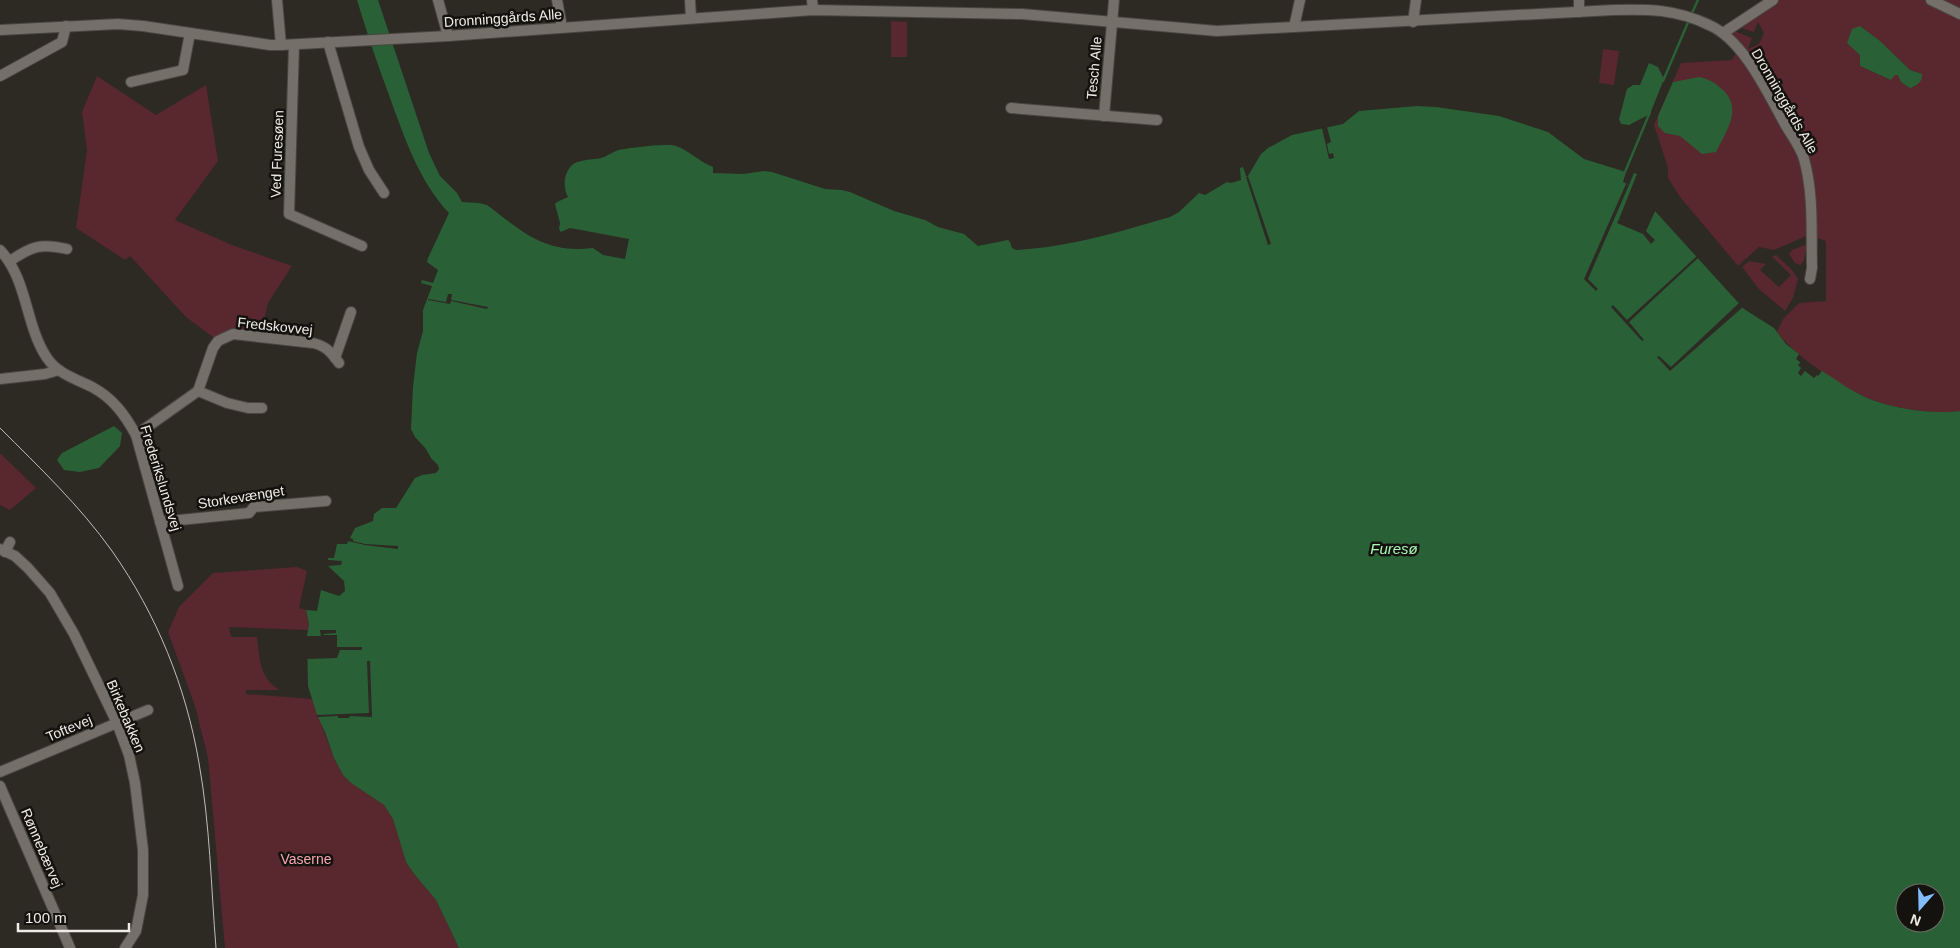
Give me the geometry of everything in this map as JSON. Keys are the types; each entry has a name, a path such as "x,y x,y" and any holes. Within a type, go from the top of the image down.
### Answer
{"street":[{"path":"277,0 281,45"},
{"path":"438,0 448,36"},
{"path":"557,0 562,27"},
{"path":"690,0 691,18"},
{"path":"940,0 940,12"},
{"name":"Tesch Alle","path":"1104,116 1114,0"},
{"path":"1294,27 1300,0"},
{"path":"1413,22 1416,0"},
{"path":"1579,12 1580,0"},
{"path":"1723,34 1773,0"},
{"path":"1932,0 1960,14"},
{"name":"Dronninggårds Alle","path":"0,30 118,24 270,45 294,45 691,18 812,5 940,12 1022,14 1217,31 1579,12 1651,4 1710,25 1737,46 1804,157 1811,195 1812,268 1810,279"},
{"path":"0,76 62,42 66,26"},
{"path":"131,82 183,70 190,33"},
{"path":"328,42 360,147 370,170 384,193"},
{"name":"Ved Furesøen","path":"294,45 289,214 362,246"},
{"name":"Tesch Alle","path":"1011,108 1157,120"},
{"path":"10,261 28,249 39,246 51,245 67,248"},
{"name":"Frederikslundsvej","path":"0,250 10,261 16,273 40,347 48,360 58,370 107,397 127,419 136,435 178,586"},
{"name":"Fredskovvej","path":"198,390 213,348 218,341 233,334 313,343 330,350 337,360 351,312"},
{"path":"0,379 45,374 58,370"},
{"path":"136,435 198,390 227,403 248,408 262,408"},
{"name":"Storkevænget","path":"160,522 249,513 254,508 326,501"},
{"name":"Birkebakken","path":"5,548 28,568 50,593 74,634 117,723 129,754 135,783 143,850 143,894 139,922 136,931 125,948"},
{"name":"Toftevej","path":"0,772 148,710"},
{"name":"Rønnebærvej","path":"0,786 70,948"}],"green space":[{"path":"1768,0 1960,0 1960,411 1928,412 1883,403 1849,389 1807,361 1777,332 1783,319 1799,303 1826,301 1826,241 1809,235 1774,250 1759,247 1738,266 1680,197 1668,178 1668,168 1654,125 1681,63 1732,60 1740,45 1728,35 1732,30 1752,38 1748,49 1759,44 1764,33 1758,22 1754,32 1737,27","holes":["1860,26 1879,40 1910,70 1922,74 1895,75 1891,80 1860,66"]},
{"path":"891,21 907,22 907,57 891,57"},
{"path":"1603,49 1619,51 1614,85 1599,83"},
{"path":"97,76 156,115 206,85 218,161 175,220 232,245 292,266 268,303 261,334 231,332 214,338 186,317 130,256 125,260 76,228 87,150 82,112"},
{"path":"1807,244 1804,260 1801,265 1795,263 1789,254 1792,250"},
{"path":"1776,255 1793,271 1798,279 1793,298 1785,311 1759,289 1742,267 1749,261 1766,264 1760,270 1779,287 1791,275 1772,257"},
{"path":"0,453 36,488 10,510 0,505"},
{"name":"Vaserne","path":"297,567 307,571 299,608 306,610 309,624 308,630 229,627 231,637 257,637 264,673 272,685 279,690 246,690 246,694 312,699 334,758 343,775 351,783 384,805 393,819 406,862 436,900 459,948 225,948 208,758 195,706 168,632 179,607 213,573"}],"water":[{"name":"Furesø","path":"357,0 378,0 429,153 440,176 457,193 462,202 487,205 523,232 547,244 561,248 593,248 603,255 625,259 629,239 570,228 561,232 555,204 568,197 565,189 565,177 575,163 601,158 619,150 648,146 671,145 681,148 713,167 713,173 743,174 764,171 772,172 825,189 850,192 894,211 964,234 978,246 1008,240 1012,248 1016,250 1075,242 1170,217 1179,212 1199,193 1205,195 1227,182 1231,183 1241,180 1240,168 1243,167 1246,176 1248,176 1261,154 1268,148 1292,135 1343,124 1359,111 1417,106 1499,116 1548,132 1584,159 1626,172 1623,182 1629,185 1634,173 1637,174 1619,219 1646,230 1655,211 1744,309 1774,328 1786,344 1799,354 1796,359 1818,376 1822,371 1846,387 1883,404 1923,411 1960,411 1960,948 459,948 436,900 406,862 393,819 384,805 351,783 343,775 317,715 308,686 307,636 309,624 306,610 317,611 321,590 339,596 345,591 344,581 328,566 341,565 342,561 328,560 328,558 334,558 337,544 347,544 355,528 373,521 374,514 382,508 396,508 415,478 436,473 439,469 411,429 413,387 417,353 423,331 423,310 432,286 421,283 422,280 433,283 438,270 427,262 449,213 438,201 414,159 401,129"},
{"path":"1860,26 1879,40 1910,70 1922,74 1919,83 1910,88 1901,82 1898,75 1895,75 1891,80 1860,66 1860,55 1847,43 1852,29"},
{"path":"1649,63 1658,67 1664,79 1650,114 1629,125 1621,124 1619,119 1627,89 1633,85 1640,85"},
{"path":"1699,77 1712,82 1723,90 1729,97 1732,105 1731,121 1716,152 1702,154 1680,136 1665,133 1658,126 1658,116 1673,82"},
{"path":"114,426 122,433 120,446 99,468 80,472 64,470 57,460 62,453"}],"pier":[{"path":"1327,127 1331,142 1327,144 1329,154 1333,153 1334,158 1329,159 1322,128"},
{"path":"1248,176 1271,244 1268,245 1246,177"},
{"path":"1626,184 1629,185 1588,279 1598,289 1596,291 1584,279"},
{"path":"1653,209 1655,211 1646,231 1655,240 1651,244 1643,234 1617,223 1619,219 1624,221 1625,219 1645,227"},
{"path":"1697,256 1698,258 1629,322 1644,340 1642,341 1611,307 1613,305 1627,320"},
{"path":"448,294 452,294 451,300 488,307 487,309 451,301 450,304 428,300 446,302"},
{"path":"1739,303 1743,307 1670,371 1657,357 1659,356 1671,367"},
{"path":"1801,362 1817,375 1814,378 1805,371 1801,376 1798,373 1801,368 1798,365"},
{"path":"349,538 365,544 398,546 398,549 365,545 348,541"},
{"path":"320,630 336,630 336,633 323,634 337,635 337,647 362,647 362,650 340,650 337,658 307,659 307,636 321,636"},
{"path":"367,661 370,661 372,717 317,717 317,715 369,713"}],"waterway":[{"path":"1691,15 1698,0"},
{"path":"1663,81 1689,20"},
{"path":"1625,172 1650,112"}],"tram line":[{"path":"0,428 44,472 100,534 143,600 168,652 186,707 203,786 216,948"}]}
